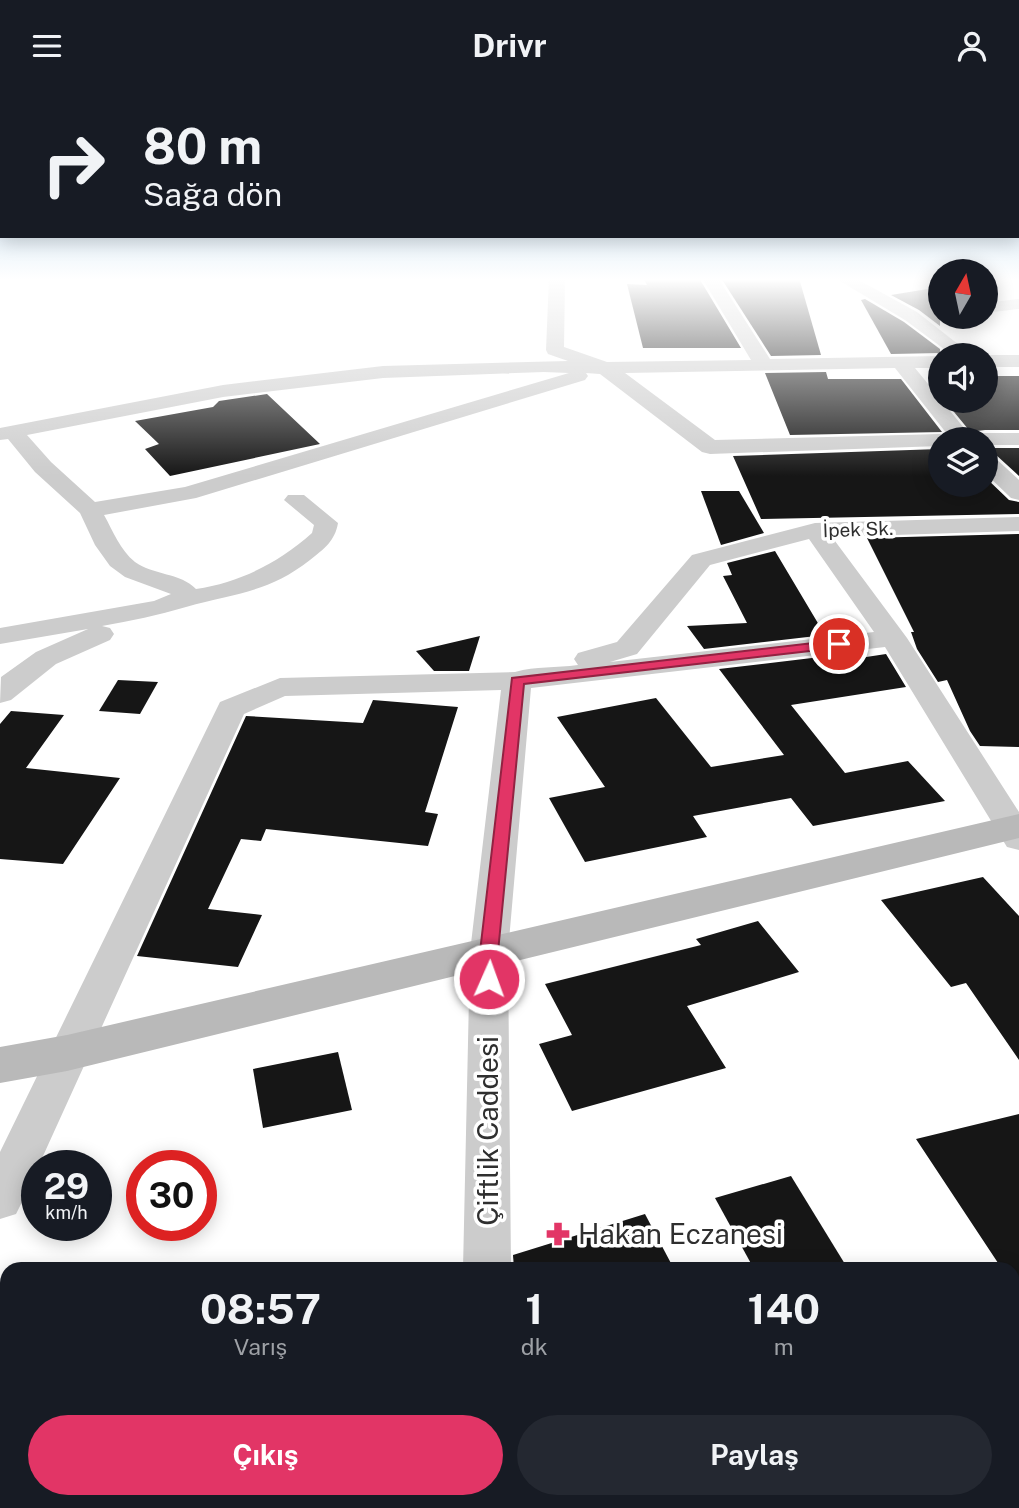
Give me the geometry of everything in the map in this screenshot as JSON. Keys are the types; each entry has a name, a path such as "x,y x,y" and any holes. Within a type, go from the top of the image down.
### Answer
{"street":[{"path":"555,344 555,350 606,368 710,447 928,440"},
{"path":"751,344 763,364"},
{"path":"998,361 1019,361"},
{"path":"900,362 952,427"},
{"path":"7,433 223,391 383,372 544,366 606,368 928,362"},
{"path":"90,510 188,492 606,368"},
{"path":"0,694 17,677 45,657 76,642 121,628 170,604 185,592 177,586 135,572 118,562 90,510 7,433"},
{"path":"998,439 1019,439"},
{"path":"998,473 1019,493"},
{"path":"0,636 170,604 254,583 284,569 324,535 326,523 296,500"},
{"name":"İpek Sk.","path":"701,560 815,530 1019,524"},
{"path":"0,1065 67,1053 489,952 1017,831 893,638 815,530"},
{"path":"517,681 627,648 701,560"},
{"path":"0,1199 231,708 281,687 517,681 893,638"},
{"path":"489,952 517,681"},
{"name":"Çiftlik Caddesi","path":"487,1262 489,952"}],"building":[{"path":"642,344 739,344 741,348 643,348"},
{"path":"763,344 818,344 821,355 771,356"},
{"path":"886,344 928,344 928,353 891,354"},
{"path":"826,372 828,379 901,379 938,427 928,427 928,432 790,435 765,373"},
{"path":"998,376 1019,376 1019,430 966,427 955,413 998,413"},
{"path":"267,394 320,444 170,476 145,449 159,444 135,421 213,407 219,401"},
{"path":"998,448 1019,448 1019,476 998,457"},
{"path":"928,449 928,497 998,497 998,489 1009,500 1019,502 1019,514 761,519 733,456"},
{"path":"701,491 739,491 764,533 721,545"},
{"path":"1019,534 1019,747 980,746 970,731 947,680 938,682 917,649 911,632 914,632 867,538"},
{"path":"775,551 825,635 704,649 687,626 747,623 723,576 732,575 727,563"},
{"path":"480,636 469,671 434,671 416,651"},
{"path":"886,654 906,687 791,705 845,773 908,761 945,801 813,826 791,798 693,816 707,837 585,862 549,798 605,787 557,717 656,698 711,767 784,755 719,669 837,655 840,661"},
{"path":"118,680 158,682 140,714 99,711"},
{"path":"373,700 458,707 425,812 438,814 428,846 266,829 261,841 241,839 208,909 262,915 238,967 137,956 246,716 363,723"},
{"path":"11,711 64,715 26,768 120,778 63,864 0,859 0,724"},
{"path":"983,877 1019,916 1019,1060 966,983 951,987 881,900"},
{"path":"758,921 799,972 687,1006 726,1068 572,1111 539,1044 572,1035 545,984 701,945 696,939"},
{"path":"338,1052 352,1110 263,1128 253,1069"},
{"path":"1019,1114 1019,1262 997,1262 916,1139"},
{"path":"791,1176 844,1262 750,1262 715,1198"},
{"path":"645,1214 670,1262 514,1262 513,1255"}],"place":[{"name":"Hakan Eczanesi","path":"558,1234"}],"route":[{"path":"489,979 489,952 517,681 839,644"}]}
